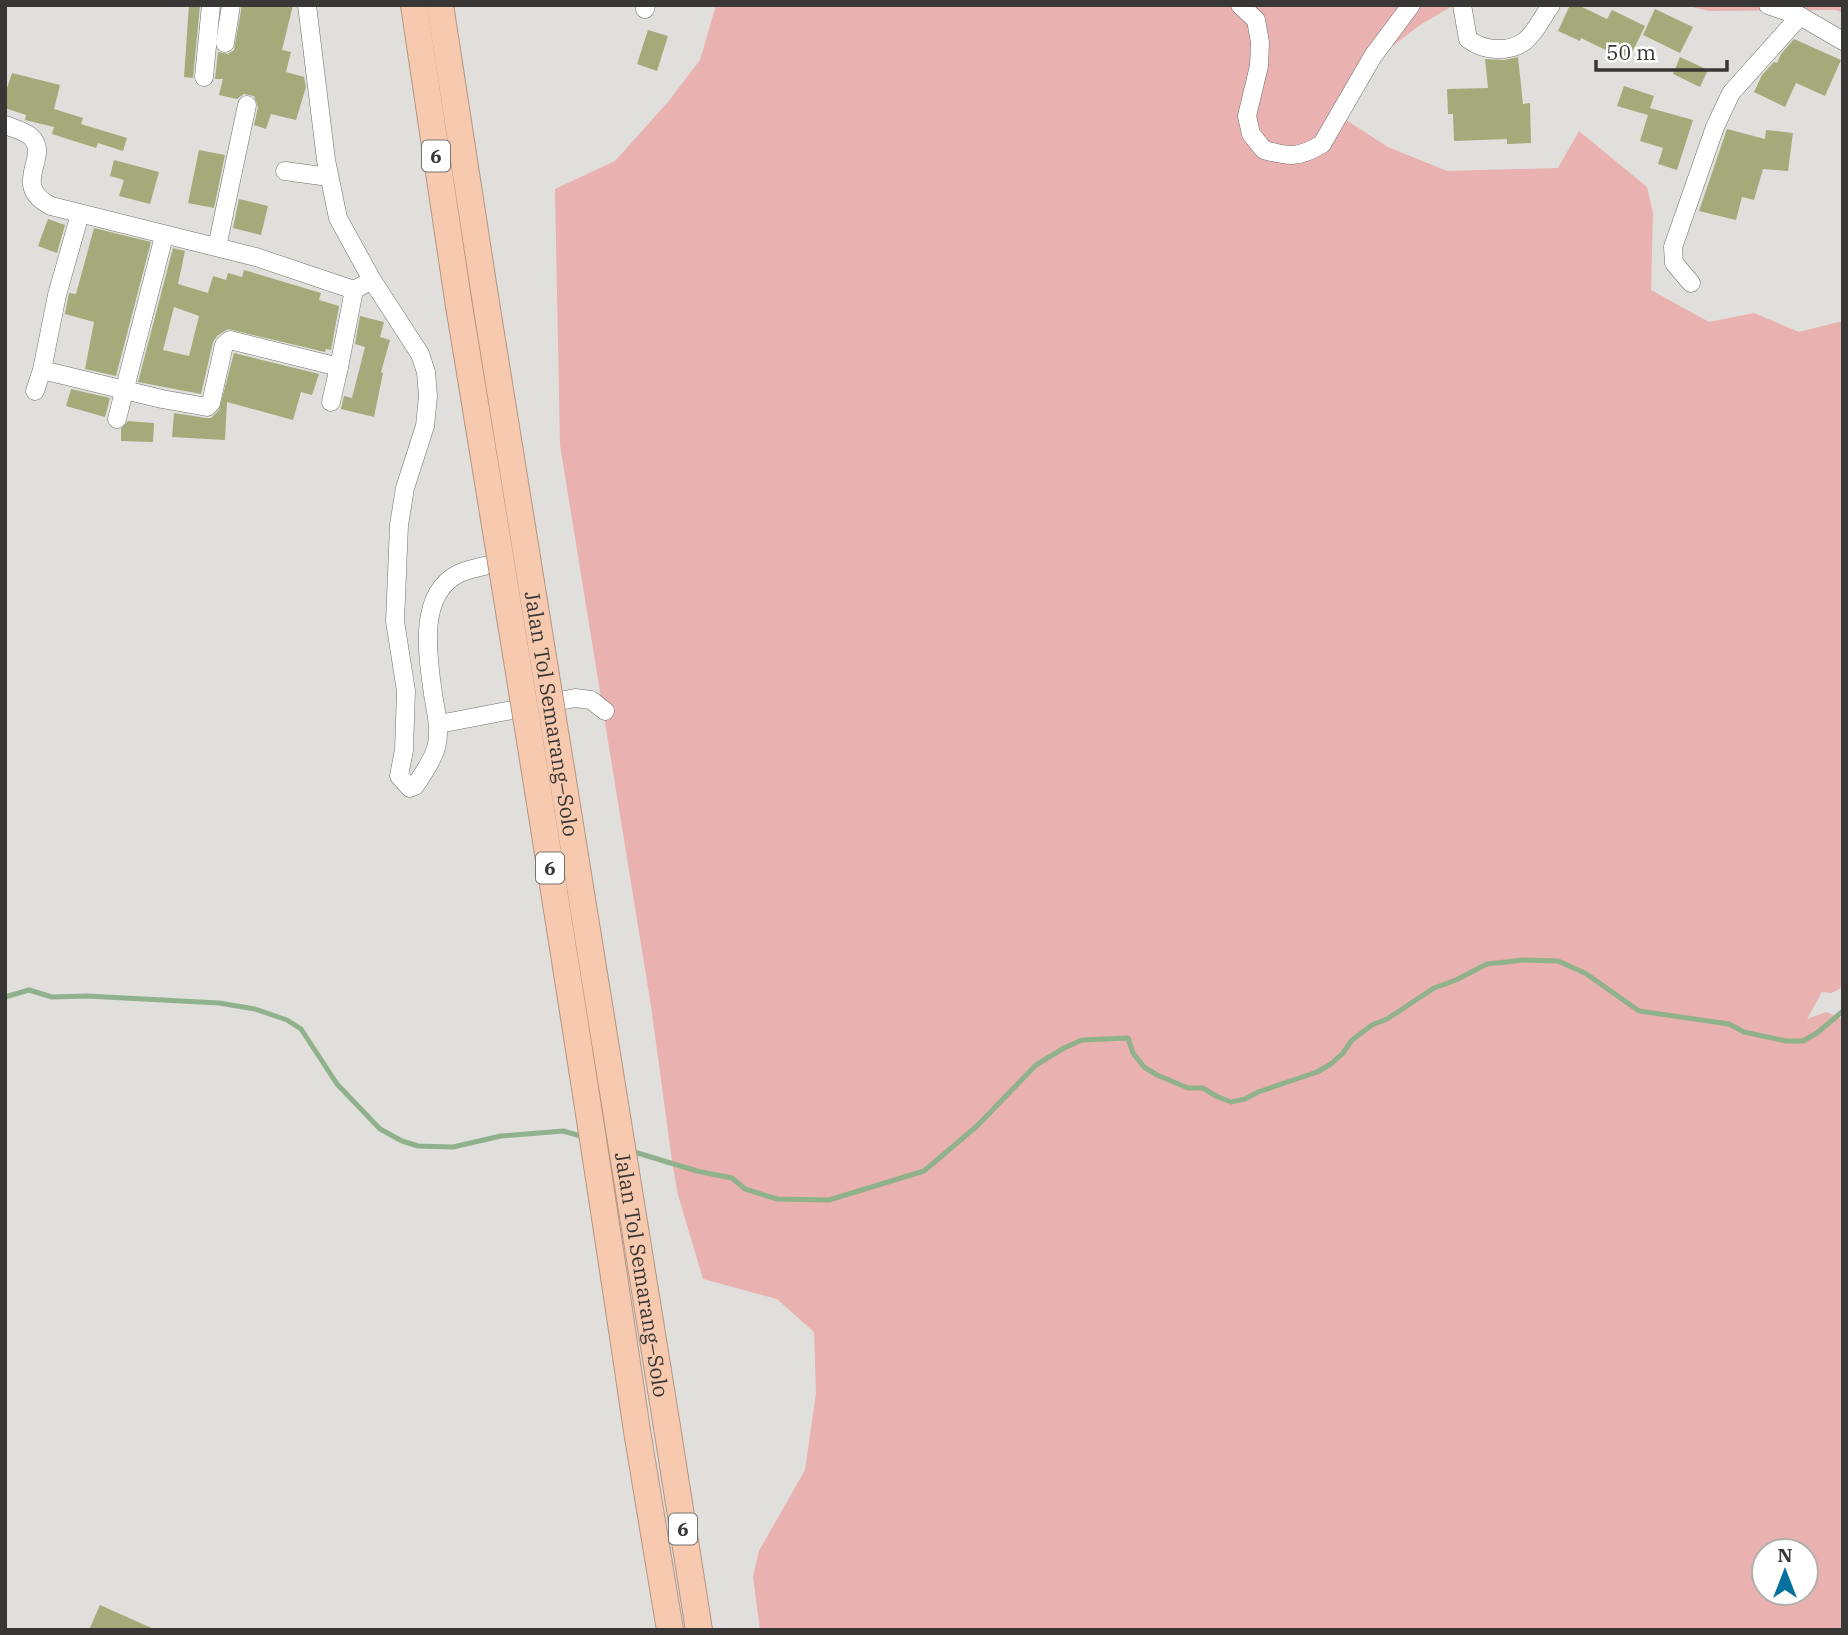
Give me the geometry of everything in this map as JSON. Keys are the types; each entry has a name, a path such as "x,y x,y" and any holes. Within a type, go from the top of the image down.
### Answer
{"highway":[{"name":"Jalan Tol Semarang–Solo","path":"414,5 459,306 670,1630"},
{"name":"Jalan Tol Semarang–Solo","path":"440,5 699,1630"}],"street":[{"path":"204,77 211,5"},
{"path":"225,43 231,5"},
{"path":"307,5 329,177 338,218 372,280 420,354 426,372 428,396 425,426 405,488 399,525 394,621 405,691 404,750 399,776 410,788 415,786 436,749 439,724 433,695 429,618 442,586 458,574 484,566"},
{"path":"1240,5 1256,20 1259,42 1258,79 1251,96 1248,125 1264,150 1290,157 1309,152 1322,144 1373,56 1411,5"},
{"path":"1462,5 1468,39 1477,47 1497,49 1512,47 1526,40 1551,5"},
{"path":"1768,5 1800,16 1843,41"},
{"path":"1691,283 1674,263 1673,247 1715,127 1731,93 1800,16"},
{"path":"217,247 247,105"},
{"path":"5,125 30,135 35,142 37,150 31,180 34,193 38,200 51,206 217,247 354,290 372,280"},
{"path":"285,171 329,177"},
{"path":"35,391 42,370 57,295 80,214"},
{"path":"117,419 164,236"},
{"path":"331,402 354,290"},
{"path":"42,370 197,406 209,406 224,345 230,340 339,367"},
{"path":"439,724 575,698 591,700 605,711"}],"shaded area":[{"path":"716,5 1454,5 1420,25 1364,68 1346,120 1388,147 1447,171 1558,168 1579,131 1647,187 1653,213 1651,290 1709,322 1754,313 1799,332 1843,321 1843,980 1840,989 1831,993 1822,992 1807,1019 1826,1012 1843,1019 1843,1630 760,1630 753,1576 759,1551 805,1470 816,1393 814,1332 777,1299 703,1279 678,1195 651,1006 560,445 555,189 615,161 668,102 700,60"},
{"path":"1684,5 1843,5 1843,13 1835,10 1709,11"}],"building":[{"path":"189,5 200,5 193,78 184,77"},
{"path":"242,5 293,5 282,50 291,52 286,72 304,77 306,87 296,120 271,114 266,129 254,125 258,107 254,96 244,94 237,99 219,95 223,79 215,79 218,52 228,54 234,50"},
{"path":"1570,5 1578,5 1607,19 1612,10 1645,26 1628,61 1581,38 1580,41 1558,31"},
{"path":"1655,9 1693,27 1680,53 1643,35"},
{"path":"648,30 668,36 657,71 637,64"},
{"path":"1794,39 1841,60 1825,96 1796,83 1785,107 1754,92 1762,75 1774,62 1777,63"},
{"path":"1518,57 1523,104 1530,103 1531,143 1507,144 1507,139 1454,141 1453,114 1448,114 1447,89 1488,88 1485,59 1504,60"},
{"path":"1680,57 1708,70 1700,87 1673,74"},
{"path":"12,73 60,85 54,109 83,118 81,124 127,138 123,151 98,143 96,148 52,134 54,127 25,120 26,115 5,108 5,94"},
{"path":"1624,86 1654,96 1650,108 1693,120 1677,170 1658,164 1663,148 1640,141 1648,115 1617,106"},
{"path":"1727,129 1765,139 1766,130 1793,133 1788,171 1763,169 1754,200 1742,197 1736,220 1699,211"},
{"path":"199,150 225,155 214,208 188,203"},
{"path":"114,160 159,172 150,204 119,196 124,180 110,176"},
{"path":"239,199 268,206 261,235 233,228"},
{"path":"48,219 65,225 57,253 38,246"},
{"path":"94,228 151,242 116,376 85,369 94,322 65,314 69,293 76,294"},
{"path":"173,248 185,251 178,284 208,293 213,276 226,280 228,273 242,277 244,270 321,293 319,300 339,306 331,350 326,349 325,352 228,329 213,342 201,394 138,382","holes":["174,307 199,316 189,356 163,350"]},
{"path":"360,316 384,322 380,337 390,340 381,372 383,373 374,417 341,409 344,396 352,398 365,347 355,344"},
{"path":"234,353 319,374 312,395 301,392 293,420 227,402 225,440 172,437 174,413 211,418 219,410"},
{"path":"71,389 110,398 105,417 66,406"},
{"path":"128,421 154,423 153,442 121,441 121,429"},
{"path":"100,1605 156,1630 89,1630"}],"waterway":[{"path":"631,1151 697,1171 732,1178 745,1189 777,1199 829,1200 924,1171 977,1126 1036,1065 1082,1040 1128,1038 1133,1053 1144,1067 1188,1088 1203,1088 1231,1102 1317,1072 1331,1064 1352,1040 1372,1025 1387,1019 1434,988 1487,964 1523,960 1558,961 1585,973 1639,1011 1729,1024 1744,1032 1786,1041 1803,1041 1843,1011"},
{"path":"5,997 29,990 52,997 87,996 219,1003 255,1009 287,1020 301,1029 337,1084 380,1129 418,1146 453,1147 501,1136 563,1131 584,1137"}]}
